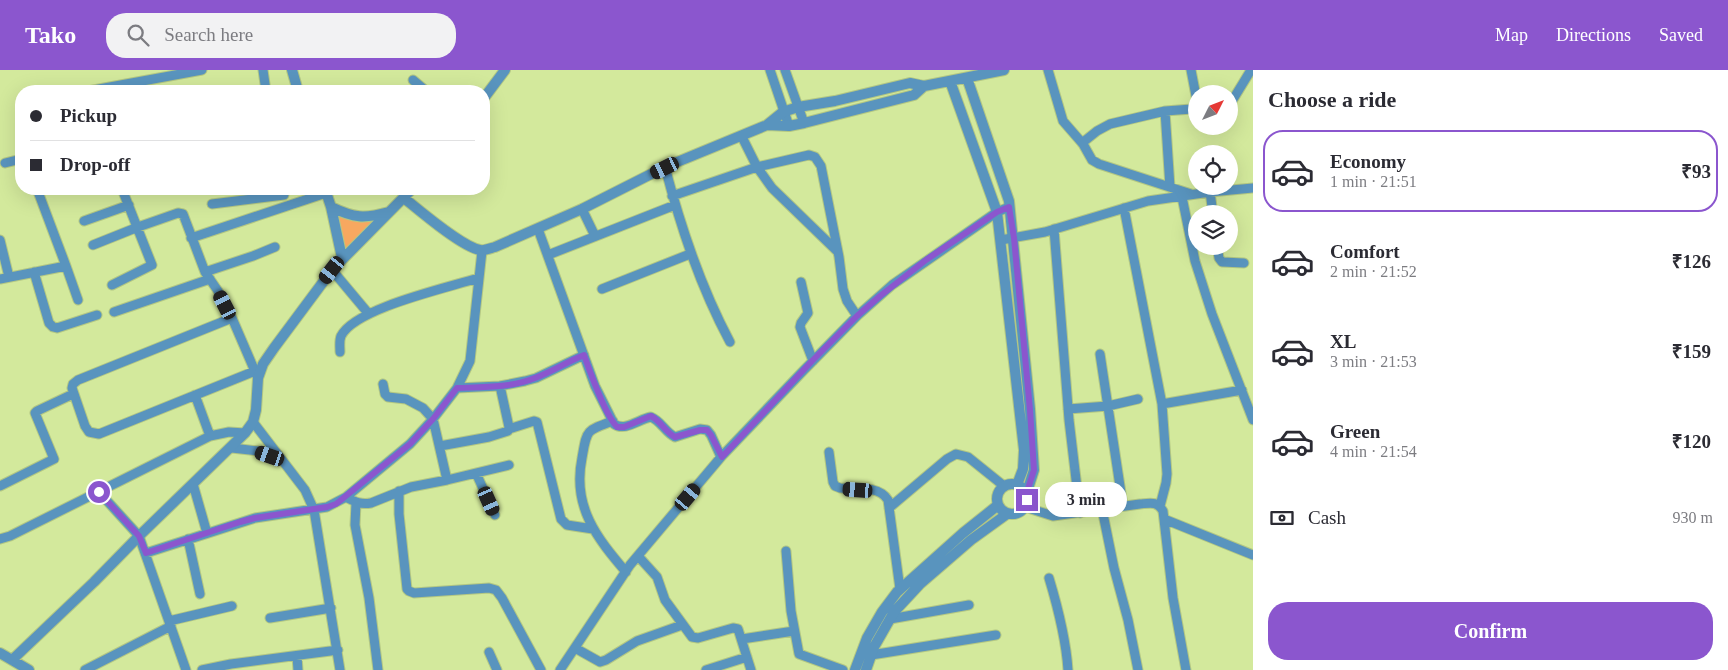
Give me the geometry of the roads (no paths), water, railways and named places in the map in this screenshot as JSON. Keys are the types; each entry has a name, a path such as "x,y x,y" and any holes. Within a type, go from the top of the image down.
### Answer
{"street":[{"path":"121,85 202,70"},
{"path":"262,70 265,85"},
{"path":"292,70 296,85"},
{"path":"490,90 505,70"},
{"path":"770,70 789,126"},
{"path":"785,70 804,123"},
{"path":"404,198 453,235 482,251 582,209 665,168 742,137 766,125 783,112 798,107 835,101 910,83 924,86 1004,70"},
{"path":"1048,70 1063,121 1096,163 1188,193"},
{"path":"1191,70 1194,85"},
{"path":"1238,91 1251,70"},
{"path":"967,78 1009,201 1030,410 1034,470 1026,495"},
{"path":"413,80 419,85"},
{"path":"950,81 997,212 1024,450 1023,469 1017,485"},
{"path":"766,125 789,126 804,123 914,95 924,86"},
{"path":"1082,143 1097,131 1110,124 1165,111 1188,109"},
{"path":"1165,111 1170,187"},
{"path":"742,137 757,166 772,188 837,251"},
{"path":"548,255 596,236 673,200 757,166 809,155 815,156 821,166 844,296 857,316"},
{"path":"5,163 15,160"},
{"path":"665,168 690,254 715,315 730,342"},
{"path":"1238,189 1253,188"},
{"path":"40,195 78,300"},
{"path":"112,285 152,265 125,195"},
{"path":"212,204 266,195"},
{"path":"284,195 286,206"},
{"path":"191,238 315,195"},
{"path":"327,195 342,258"},
{"path":"232,318 78,380 73,384 73,394 89,432 99,434 195,395 256,375 342,258 407,195"},
{"path":"1001,240 1054,229 1148,201 1194,195"},
{"path":"1182,197 1195,261 1212,314 1253,420"},
{"path":"84,221 129,205"},
{"path":"331,207 359,217 371,217 390,212"},
{"path":"560,670 638,556 722,457 812,361 857,316 899,280 997,212 1009,207"},
{"path":"1124,208 1162,404 1167,474 1160,506"},
{"path":"582,209 596,236"},
{"path":"12,660 232,448 253,422 256,410 256,375 232,318 218,291 207,276 183,214 178,213 93,245"},
{"path":"538,228 595,386 617,427 624,427 651,416 675,437 707,430 722,457"},
{"path":"1054,229 1068,409 1080,512"},
{"path":"0,240 4,278 66,266"},
{"path":"114,312 207,276 275,246"},
{"path":"146,553 255,518 327,507 346,496 410,444 433,419 457,388 470,362 482,251"},
{"path":"602,289 690,254"},
{"path":"1218,255 1222,262 1244,263"},
{"path":"332,270 368,313"},
{"path":"34,272 49,323 53,328 97,315"},
{"path":"340,352 341,337 345,331 368,313 385,306 478,278"},
{"path":"801,282 808,313 800,327 812,361"},
{"path":"1100,354 1123,506"},
{"path":"457,388 500,386 536,378 584,355"},
{"path":"383,384 388,397 406,398 423,408 433,419 447,480"},
{"path":"500,386 509,429"},
{"path":"1162,404 1242,390"},
{"path":"0,486 54,459 35,414 37,410 73,394"},
{"path":"195,395 210,436"},
{"path":"1068,409 1108,406 1138,399"},
{"path":"440,446 489,437 505,433 509,429 534,421 537,422 561,519 567,525 593,529"},
{"path":"613,421 589,431 580,469 580,494 593,529 606,549 626,572"},
{"path":"253,422 305,490 314,510 340,670"},
{"path":"0,539 10,536 210,436 229,432 245,433"},
{"path":"232,448 258,451 283,460"},
{"path":"829,452 835,486 882,492 888,500 900,589"},
{"path":"889,508 947,459 956,454 968,457 1004,486"},
{"path":"346,496 356,503 371,503 400,491 424,484 509,465"},
{"path":"476,473 495,515"},
{"path":"193,484 207,532"},
{"path":"1017,485 1024,490 1026,495 1025,507 1015,514 1007,514 1001,510 998,504 998,492 1004,486 1017,485"},
{"path":"400,491 399,514 406,586 409,591 414,593 489,588 496,590 541,670"},
{"path":"99,492 139,536 186,670"},
{"path":"1025,507 1053,516 1154,502 1160,506 1163,511 1173,598 1186,670"},
{"path":"356,503 355,524 369,598 378,670"},
{"path":"855,670 867,638 882,612 900,589 963,532 998,504"},
{"path":"1102,509 1138,670"},
{"path":"866,670 871,655 894,612 920,584 971,540 1007,514"},
{"path":"1164,519 1253,555"},
{"path":"188,539 200,594"},
{"path":"786,551 794,631 799,654 843,670"},
{"path":"638,556 657,577 665,600 682,625 694,638 736,627 739,630 751,670"},
{"path":"1049,578 1058,606 1067,652 1068,670"},
{"path":"890,619 968,605"},
{"path":"85,670 170,624 232,606"},
{"path":"270,618 331,608"},
{"path":"575,648 593,660 600,662 637,641 682,625"},
{"path":"742,639 794,631"},
{"path":"871,655 996,635"},
{"path":"202,670 246,666 338,650"},
{"path":"489,652 497,670"},
{"path":"0,654 29,670"},
{"path":"297,656 298,670"},
{"path":"706,670 747,657"}]}
